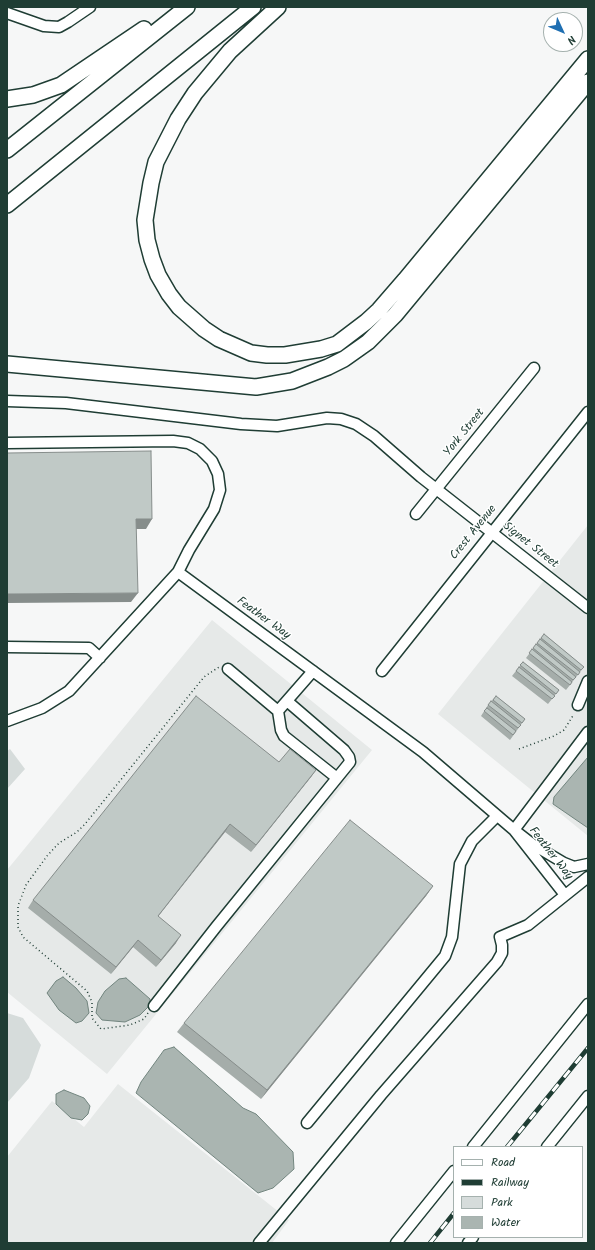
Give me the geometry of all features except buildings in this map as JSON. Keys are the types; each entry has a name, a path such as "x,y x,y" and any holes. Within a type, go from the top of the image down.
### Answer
{"highway":[{"path":"7,99 33,95 73,78 176,7"},
{"path":"7,150 187,7"},
{"path":"7,205 253,7"},
{"path":"278,7 230,51 195,93 178,119 156,162 145,220 147,240 152,259 158,275 169,294 180,307 204,329 224,342 251,353 285,355 321,349 346,338 366,322 406,280 588,59"},
{"path":"7,364 256,387 292,381 328,367 355,351 380,331 395,315 588,82"}],"street":[{"path":"7,13 44,26 59,27 90,7"},
{"name":"York Street","path":"416,514 534,368"},
{"name":"Signet Street","path":"7,400 66,403 241,424 277,426 327,418 341,418 356,424 374,436 436,490 588,608"},
{"name":"Crest Avenue","path":"382,671 588,412"},
{"path":"7,443 173,441 188,443 200,449 212,461 218,474 220,490 214,509 189,550 178,572 100,658 69,691 56,700 7,722"},
{"name":"Feather Way","path":"178,572 423,752 532,844 564,863 574,867 588,864"},
{"path":"7,647 89,648 100,658"},
{"path":"228,669 278,711 281,730 284,736 337,778"},
{"path":"278,711 313,671"},
{"path":"578,705 588,681"},
{"path":"154,1006 216,926 350,762 347,754 287,701"},
{"path":"514,830 588,732"},
{"path":"575,748 588,740"},
{"path":"307,1123 444,956 452,937 460,864 472,841 497,816"},
{"name":"Feather Way","path":"514,830 565,895"},
{"path":"259,1243 381,1095 497,962 502,953 500,937 528,925 588,877"},
{"path":"474,1146 588,1004"},
{"path":"548,1146 588,1096"},
{"path":"396,1243 453,1172"}],"path":[{"path":"154,1006 144,1019 130,1025 101,1029 92,1018 92,1002 87,991 23,937 18,927 18,906 26,884 47,856 59,843 77,832 85,824 204,677 221,666 228,669"},
{"path":"519,749 554,736 564,730 573,718 578,705"}],"shaded area":[{"path":"588,525 588,836 438,714"},
{"path":"212,620 372,750 107,1074 7,992 7,870"},
{"path":"118,1084 289,1220 272,1243 7,1243 7,1157 52,1101 84,1127"}],"green space":[{"path":"10,749 25,769 7,789 7,751"},
{"path":"7,1013 23,1018 41,1045 29,1078 7,1103"}],"water":[{"path":"588,757 588,828 553,804 554,797"},
{"path":"63,977 76,988 87,1001 89,1013 82,1021 76,1023 59,1010 47,993 56,981"},
{"path":"126,978 150,999 150,1005 140,1015 125,1022 102,1020 96,1013 98,1002 105,991 119,979"},
{"path":"174,1047 243,1108 256,1114 293,1152 294,1169 273,1188 258,1193 136,1093 141,1082 164,1050"},
{"path":"64,1090 84,1098 90,1106 88,1114 82,1120 71,1118 56,1104 56,1094"}],"railway":[{"path":"508,1146 588,1048"},
{"path":"430,1243 453,1214"}]}
